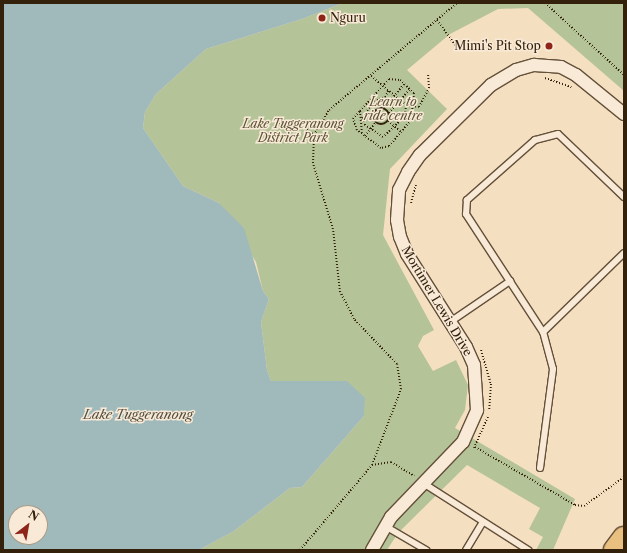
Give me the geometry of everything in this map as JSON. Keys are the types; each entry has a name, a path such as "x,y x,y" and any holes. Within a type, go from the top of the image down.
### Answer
{"highway":[{"path":"615,550 624,538"}],"street":[{"name":"Mortimer Lewis Drive","path":"372,550 385,526 420,481 463,442 477,410 474,365 450,322 406,254 400,237 397,220 399,190 420,155 491,85 507,74 534,65 561,67 576,75 624,114"}],"lane":[{"path":"540,468 553,369 544,332 466,214 467,200 535,140 558,134 624,197"},
{"path":"544,332 624,253"},
{"path":"450,322 510,281"},
{"path":"420,481 528,550"},
{"path":"466,550 483,522"},
{"path":"385,526 426,550"}],"path":[{"path":"300,550 372,465 402,389 397,364 354,319 340,292 334,229 312,163 314,135 323,117 457,3"},
{"path":"545,3 624,75"},
{"path":"438,20 458,49"},
{"path":"371,76 406,105 419,107 429,88 428,75"},
{"path":"539,76 573,88"},
{"path":"396,79 410,89 414,93 411,120 389,146 382,148 365,136 353,124 356,113 360,111 382,85 396,79"},
{"path":"365,136 376,122 375,112 384,108 404,84"},
{"path":"388,121 389,113 410,89"},
{"path":"389,90 364,112 362,118 370,129 383,137 405,116 406,105"},
{"path":"384,108 389,113"},
{"path":"360,111 362,133"},
{"path":"388,121 401,132"},
{"path":"376,122 380,124 388,121"},
{"path":"276,122 302,126 314,135"},
{"path":"410,207 417,181"},
{"path":"470,452 475,447 489,415 491,396 488,367 480,348"},
{"path":"475,447 575,505 584,506 624,477"},
{"path":"372,465 391,462 420,481"}],"green space":[{"name":"Lake Tuggeranong District Park","path":"343,3 624,3 624,91 528,8 498,9 450,34 407,70 447,109 390,169 383,235 434,330 423,336 418,346 433,371 456,360 468,385 465,410 455,428 575,499 553,550 536,550 543,537 529,529 540,508 467,465 398,533 387,550 199,550 234,531 290,488 302,487 364,416 309,381 271,381 267,370 261,322 269,299 263,291 256,262 219,203 183,186 143,128 145,112 156,94 206,49 302,19"}],"water":[{"name":"Lake Tuggeranong","path":"3,3 343,3 302,19 206,49 156,94 145,112 143,128 183,186 219,203 244,228 263,291 269,299 261,322 267,370 271,381 347,381 365,398 364,416 302,487 290,488 234,531 199,550 3,550"}],"place":[{"name":"Nguru","path":"322,18"},
{"name":"Mimi's Pit Stop","path":"549,46"}],"park label":[{"name":"Learn to ride centre","path":"393,109"}]}
